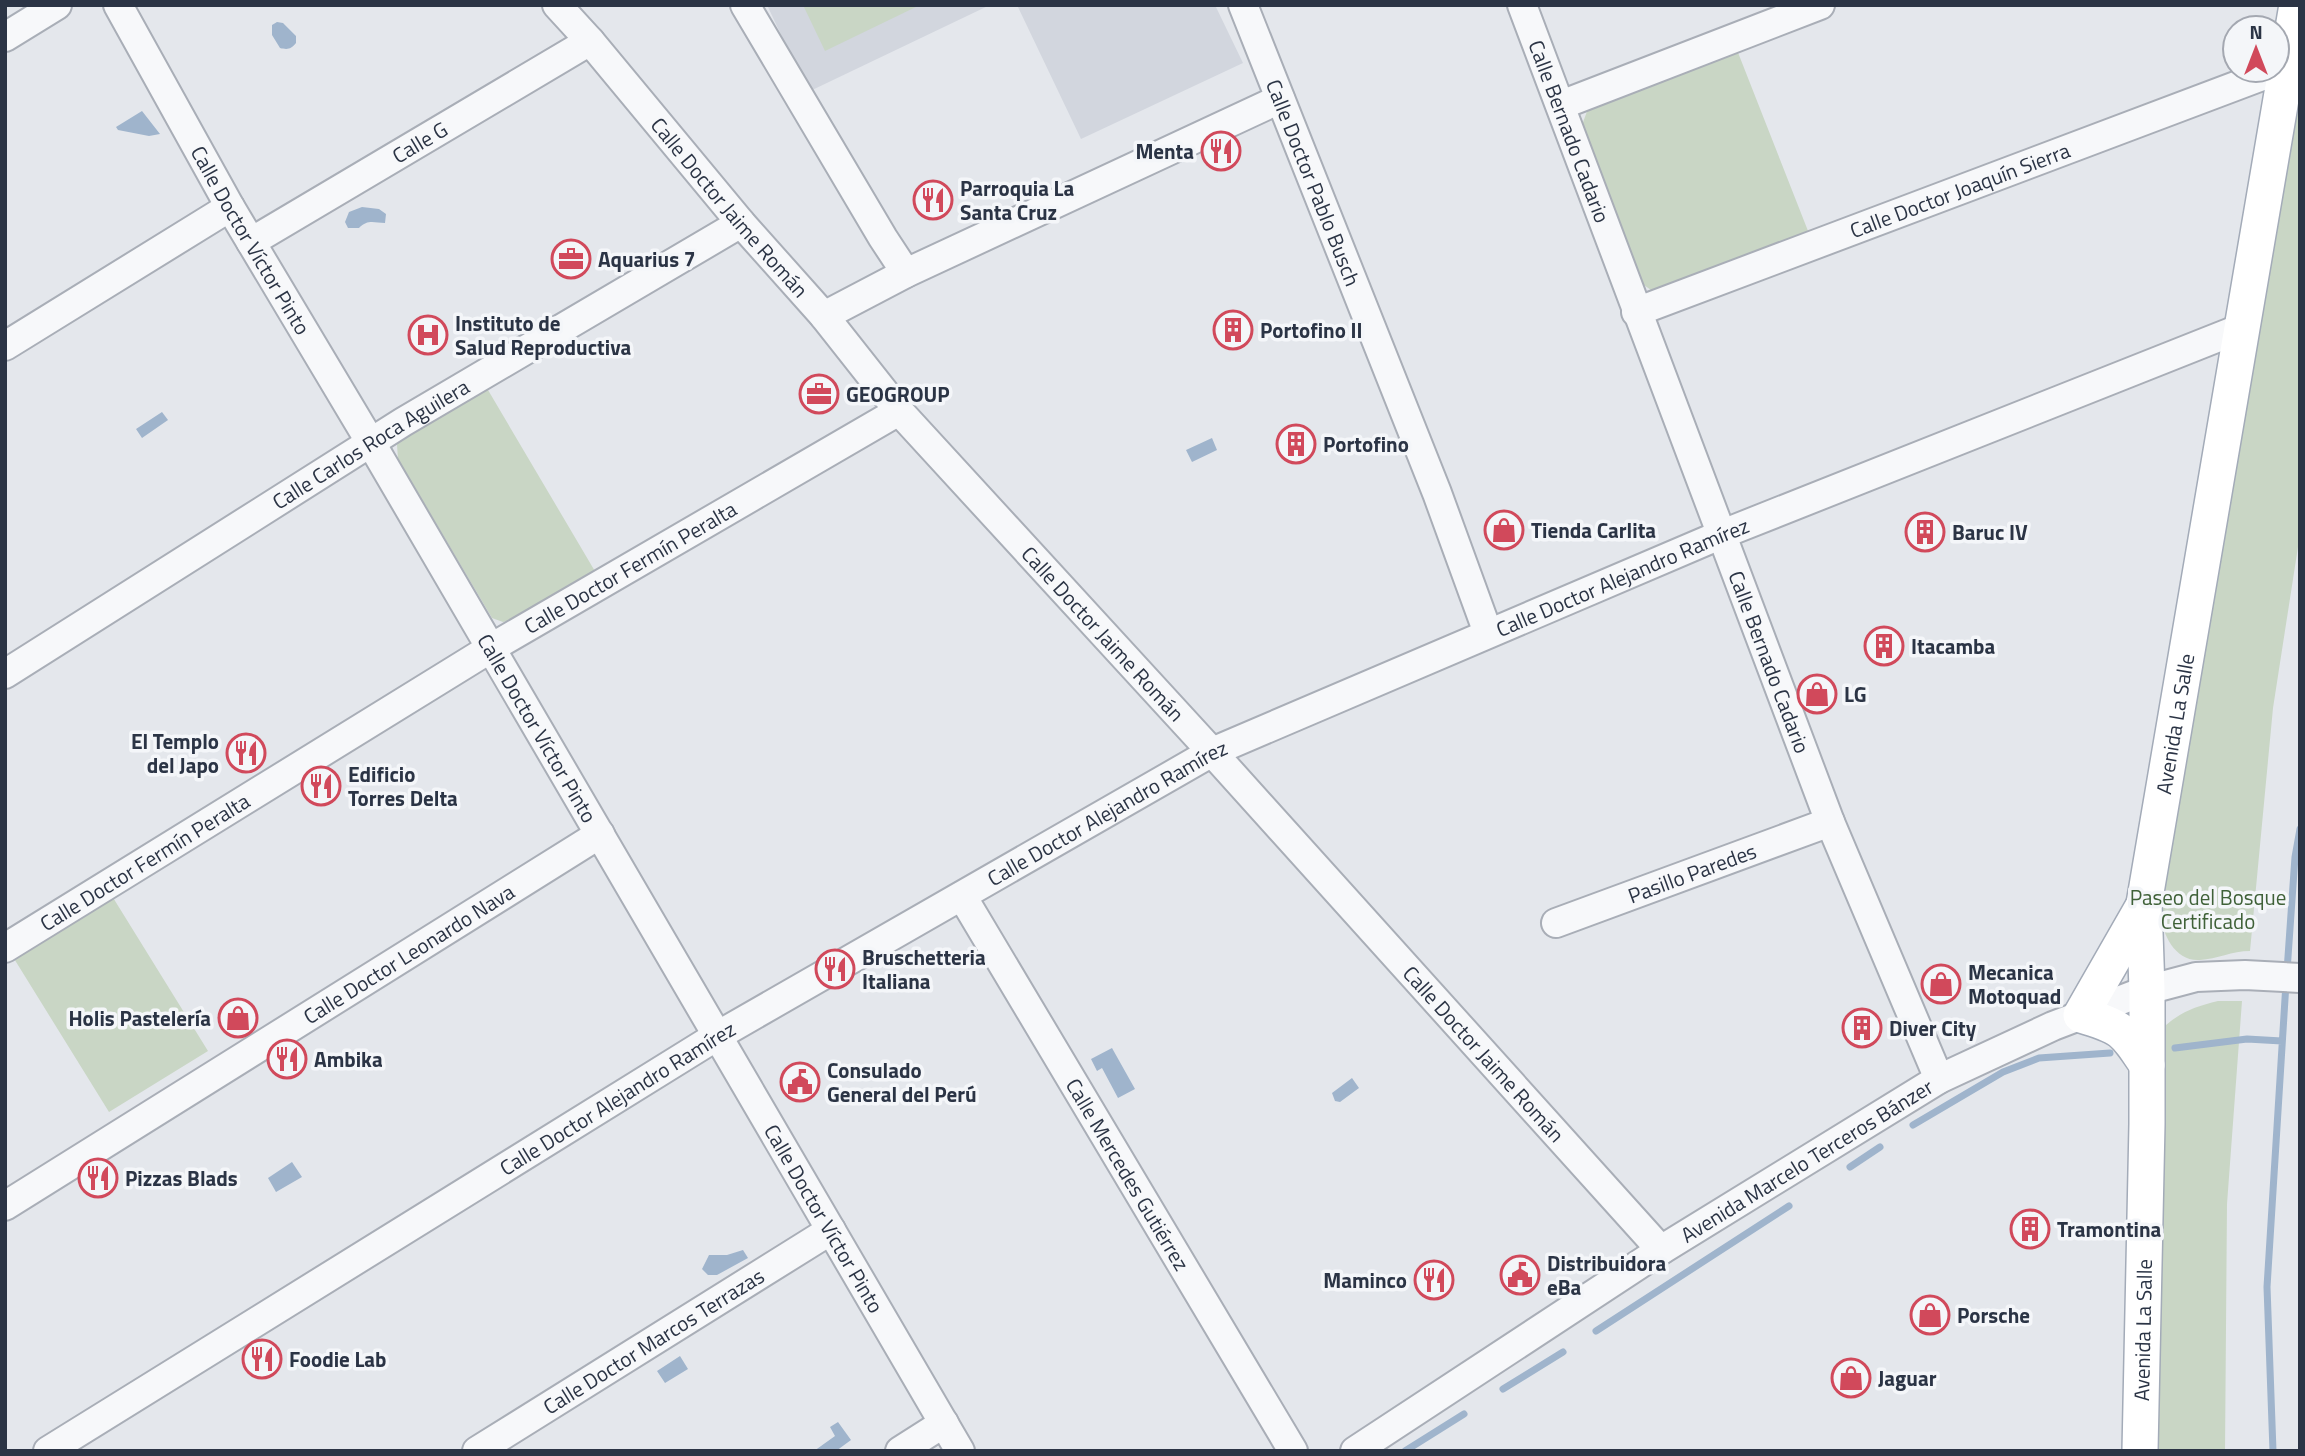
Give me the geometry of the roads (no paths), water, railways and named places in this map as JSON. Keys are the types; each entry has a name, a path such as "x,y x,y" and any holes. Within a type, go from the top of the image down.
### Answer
{"main road":[{"name":"Avenida La Salle","path":"2291,39 2297,5"},
{"name":"Avenida La Salle","path":"2140,1451 2147,1065 2144,904 2283,84"},
{"path":"2144,904 2081,1015 2106,1023 2126,1034 2147,1065"}],"street":[{"path":"5,37 57,5"},
{"name":"Calle Doctor Víctor Pinto","path":"118,5 230,207 371,443 960,1451"},
{"name":"Calle Doctor Jaime Román","path":"556,5 590,41 741,223 824,316 899,411 1212,752 1661,1250"},
{"path":"745,5 906,273"},
{"name":"Calle Doctor Pablo Busch","path":"1243,5 1437,493 1488,633"},
{"name":"Calle Bernado Cadario","path":"1522,5 1830,822 1939,1079"},
{"path":"1561,105 1820,5"},
{"name":"Calle G","path":"251,242 590,41"},
{"name":"Calle Doctor Joaquín Sierra","path":"1636,312 2241,84"},
{"path":"824,316 906,273 1280,99"},
{"path":"5,346 230,207"},
{"name":"Calle Carlos Roca Aguilera","path":"5,674 403,422 741,223"},
{"name":"Calle Doctor Alejandro Ramírez","path":"48,1451 717,1036 1212,752 1720,535 2244,327"},
{"name":"Calle Doctor Fermín Peralta","path":"5,947 491,648 899,411"},
{"name":"Pasillo Paredes","path":"1556,923 1830,822"},
{"name":"Calle Doctor Leonardo Nava","path":"5,1206 600,834"},
{"name":"Calle Mercedes Gutiérrez","path":"962,896 1293,1451"},
{"name":"Avenida Marcelo Terceros Bánzer","path":"1355,1451 1661,1250 1939,1079 2081,1015 2147,990 2196,977 2245,975 2300,978"},
{"name":"Calle Doctor Marcos Terrazas","path":"477,1451 831,1230"},
{"path":"900,1451 944,1423"}],"water":[{"path":"283,23 296,36 296,43 291,48 280,48 272,35 272,25"},
{"path":"142,111 160,134 149,136 118,130 116,127"},
{"path":"362,207 379,209 386,214 385,223 368,222 359,228 348,228 345,222 349,212"},
{"path":"162,412 168,420 142,438 136,429"},
{"path":"1212,438 1217,450 1192,462 1186,450"},
{"path":"1112,1048 1135,1089 1118,1098 1102,1068 1097,1071 1091,1059"},
{"path":"1352,1078 1359,1088 1340,1102 1335,1101 1332,1093"},
{"path":"292,1162 302,1177 276,1192 268,1178"},
{"path":"743,1250 748,1258 717,1275 708,1275 702,1269 709,1255 727,1255"},
{"path":"680,1356 688,1369 665,1383 657,1371"},
{"path":"838,1422 851,1440 836,1451 814,1451 835,1436 830,1427"}],"waterway":[{"path":"2287,971 2295,857 2300,829"},
{"path":"2273,1451 2267,1287 2286,983"},
{"path":"2175,1048 2247,1039 2282,1041"},
{"path":"1913,1125 2003,1072 2039,1058 2110,1053"},
{"path":"1850,1167 1880,1147"},
{"path":"1596,1331 1789,1206"},
{"path":"1503,1389 1563,1352"},
{"path":"1405,1451 1464,1414"}],"place":[{"name":"Menta","path":"1221,151"},
{"name":"Parroquia La Santa Cruz","path":"933,200"},
{"name":"Aquarius 7","path":"571,259"},
{"name":"Portofino II","path":"1233,330"},
{"name":"Instituto de Salud Reproductiva","path":"428,335"},
{"name":"GEOGROUP","path":"819,394"},
{"name":"Portofino","path":"1296,444"},
{"name":"Tienda Carlita","path":"1504,530"},
{"name":"Baruc IV","path":"1925,532"},
{"name":"Itacamba","path":"1884,646"},
{"name":"LG","path":"1817,694"},
{"name":"El Templo del Japo","path":"246,753"},
{"name":"Edificio Torres Delta","path":"321,786"},
{"name":"Bruschetteria Italiana","path":"835,969"},
{"name":"Mecanica Motoquad","path":"1941,984"},
{"name":"Holis Pastelería","path":"238,1018"},
{"name":"Diver City","path":"1862,1028"},
{"name":"Ambika","path":"287,1059"},
{"name":"Consulado General del Perú","path":"800,1082"},
{"name":"Pizzas Blads","path":"98,1178"},
{"name":"Tramontina","path":"2030,1229"},
{"name":"Distribuidora eBa","path":"1520,1275"},
{"name":"Maminco","path":"1434,1280"},
{"name":"Porsche","path":"1930,1315"},
{"name":"Foodie Lab","path":"262,1359"},
{"name":"Jaguar","path":"1851,1378"}],"park label":[{"name":"Paseo del Bosque Certificado","path":"2208,909"}]}
